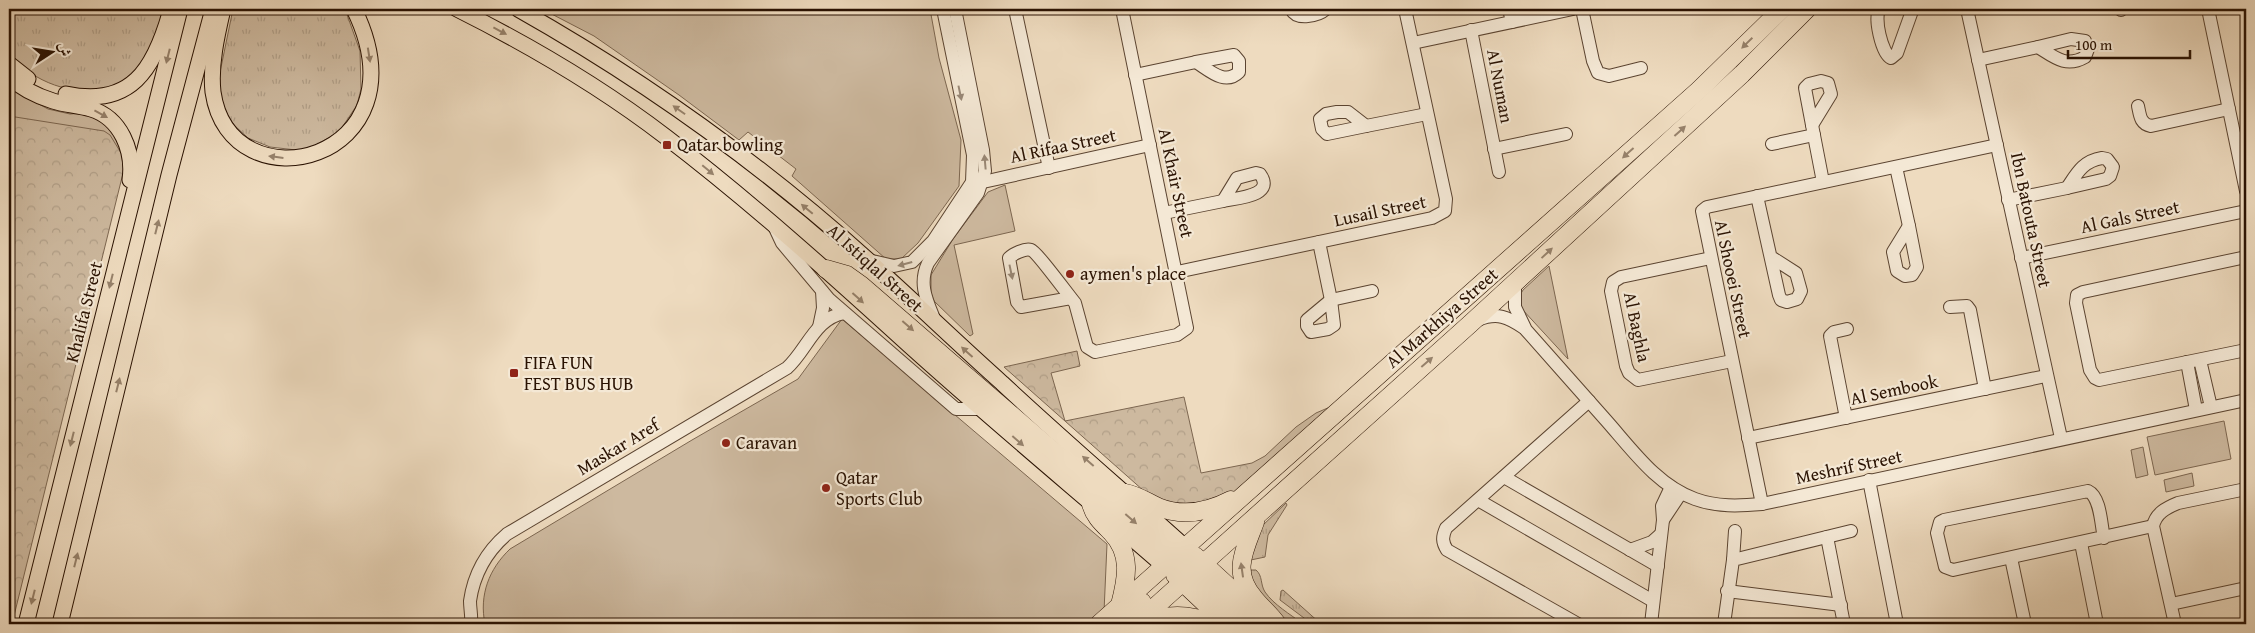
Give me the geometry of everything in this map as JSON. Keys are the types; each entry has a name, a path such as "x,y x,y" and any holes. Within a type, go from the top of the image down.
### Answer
{"highway":[{"name":"Al Markhiya Street","path":"1137,624 1184,565 1247,492 1410,345 1485,282 1699,90 1782,9"},
{"name":"Al Markhiya Street","path":"1099,624 1120,605 1184,565 1256,516 1470,324 1742,74 1807,9"},
{"path":"826,269 847,275 861,285 1184,565 1248,624"},
{"path":"1119,624 1442,332 1467,306 1485,282"},
{"path":"1125,493 1159,507 1189,513 1210,509 1247,492"},
{"path":"1091,504 1097,518 1117,539 1124,553 1127,572 1120,605"},
{"path":"1256,516 1243,550 1241,563 1244,578 1252,596 1277,624"},
{"path":"1184,565 1227,624"},
{"path":"1184,565 1268,624"},
{"path":"1137,624 1173,615 1194,617 1214,624"}],"main road":[{"path":"9,64 28,79 54,91 82,97 117,94 132,86 148,67 161,39 171,9"},
{"name":"Khalifa Street","path":"26,624 180,9"},
{"path":"60,624 170,175 213,9"},
{"path":"222,9 213,70 213,91 218,109 227,126 243,144 263,154 282,158 310,155 333,146 353,127 364,108 370,87 370,62 364,31 354,9"},
{"name":"Al Istiqlal Street","path":"457,9 523,44 615,101 664,136 826,269 981,409 1091,504 1184,565"},
{"name":"Al Istiqlal Street","path":"518,9 629,75 714,134 868,260 1125,493 1184,565"},
{"path":"9,77 44,98 98,112 110,120 121,132 129,152 131,167 120,247"}],"street":[{"path":"868,260 894,266 912,262 933,241 972,182 973,155 943,9"},
{"path":"936,323 924,293 923,273 928,263 978,193 983,182 985,163 955,9"},
{"path":"1015,9 1049,168"},
{"name":"Al Khair Street","path":"1071,298 1077,307 1088,347 1095,352 1177,335 1185,330 1188,324 1122,9"},
{"path":"1291,9 1293,13 1299,16 1319,10"},
{"name":"Lusail Street","path":"1177,272 1438,217 1445,211 1447,204 1405,9"},
{"path":"1509,9 1512,22"},
{"path":"1412,43 1573,9"},
{"path":"1582,9 1593,61 1598,73 1609,76 1641,68"},
{"path":"1880,9 1876,18 1885,54 1891,58 1897,53 1914,10"},
{"name":"Ibn Batouta Street","path":"1967,9 2060,438"},
{"path":"2208,9 2246,191"},
{"name":"Al Numan","path":"1471,30 1499,172"},
{"path":"1978,60 2038,47"},
{"path":"1135,75 1223,56 1228,77 1217,76 1196,62"},
{"path":"2138,106 2141,120 2146,125 2151,126 2229,109"},
{"path":"1366,126 1348,112 1337,112 1323,116 1320,124 1327,134 1428,114"},
{"path":"1337,112 1340,132"},
{"path":"1772,144 1813,130 1823,182"},
{"name":"Al Numan","path":"1494,149 1566,134"},
{"name":"Al Rifaa Street","path":"983,182 1150,145"},
{"name":"Al Shooei Street","path":"1762,504 1710,258 1702,210 1707,207 1997,145"},
{"path":"2008,200 2067,188 2098,181 2110,176 2113,167 2107,159 2094,160 2082,167 2067,188"},
{"path":"2094,160 2098,181"},
{"path":"1896,167 1909,226 1915,258 1895,262 1894,252 1909,226"},
{"path":"1164,213 1223,201 1253,194 1248,174 1237,178 1223,201"},
{"path":"1757,196 1771,257"},
{"name":"Al Gals Street","path":"2021,258 2246,211"},
{"name":"Al Istiqlal Street","path":"774,226 782,243 844,314 956,409 981,409"},
{"path":"1319,242 1331,300 1372,291"},
{"path":"1032,250 1071,298 1025,308 1019,305 1009,265 1012,256 1032,250"},
{"path":"2246,256 2083,292 2076,297 2090,370 2095,378 2103,380 2246,350"},
{"name":"Al Baghla","path":"1710,258 1621,277 1613,282 1611,291 1624,357 1628,373 1638,380 1732,361"},
{"name":"Meshrif Street","path":"1515,282 1515,307 1526,330"},
{"name":"Maskar Aref","path":"819,327 823,308 822,291"},
{"path":"1950,308 1962,305 1967,306 1970,310 1985,389"},
{"name":"Maskar Aref","path":"472,623 470,601 478,570 490,550 502,538 787,368 819,327 831,317 844,314"},
{"name":"Meshrif Street","path":"1470,324 1494,315 1504,316 1526,330 1647,467 1676,490 1695,499 1724,506 1762,504 2060,438 2246,400"},
{"path":"1846,418 1830,336 1834,332 1847,328"},
{"path":"2200,360 2211,407"},
{"path":"2187,362 2196,410"},
{"name":"Al Sembook","path":"1748,438 2046,376"},
{"path":"1578,624 1447,550 1443,543 1442,535 1446,528 1589,401"},
{"path":"1504,477 1658,566"},
{"path":"1869,480 1897,624"},
{"path":"2175,624 2153,526 2155,519 2168,507 2246,489"},
{"path":"1651,624 1663,520 1676,490"},
{"path":"2104,538 2096,500 2088,491 1944,520 1938,526 1942,561 1948,569 2011,558 2104,538 2153,526"},
{"path":"1478,500 1653,601"},
{"path":"1724,624 1735,531"},
{"path":"1733,560 1851,531"},
{"path":"1630,550 1652,542 1661,534"},
{"path":"1827,537 1842,605 1844,624"},
{"path":"2081,543 2098,624"},
{"path":"2011,558 2025,624"},
{"path":"2171,604 2246,588"},
{"path":"1727,591 1842,605"}],"green space":[{"path":"9,9 167,9 145,59 131,77 118,86 95,90 81,90 68,89 42,80 19,65 9,55"},
{"path":"233,9 345,9 360,51 361,89 357,105 339,132 305,151 270,147 248,138 234,125 222,107 218,82"},
{"path":"542,9 930,9 939,58 961,140 959,186 918,243 901,259 886,259 792,176 796,169 748,132 739,140 679,95 594,36"},
{"path":"9,81 100,115 126,161 12,624 9,624"},
{"path":"9,88 48,109 70,114 83,113 112,126 126,161 110,135 104,131 9,116"},
{"path":"1005,185 1015,231 954,245 973,334 970,336 934,301 931,293 931,275 953,239 988,192"},
{"path":"1549,266 1568,359 1521,308 1519,297 1523,290"},
{"name":"Qatar Sports Club","path":"842,319 1107,544 1104,612 1090,624 485,624 483,603 487,583 496,565 510,549 798,379"},
{"path":"1077,351 1080,366 1051,373 1065,421 1184,397 1201,473 1252,463 1265,456 1296,427 1316,413 1330,407 1225,500 1182,509 1153,499 1004,367"},
{"path":"2224,421 2231,459 2155,475 2147,437"},
{"path":"2143,447 2148,475 2136,478 2131,450"},
{"path":"2192,473 2194,486 2166,492 2164,480"},
{"path":"1286,503 1287,505 1268,535 1265,557 1246,561 1261,527"},
{"path":"1247,570 1256,570 1260,575 1263,589 1269,597 1303,624 1288,624 1257,596"},
{"path":"1283,590 1321,624 1312,624 1280,600 1281,591"}],"place":[{"name":"Qatar bowling","path":"667,145"},
{"name":"aymen's place","path":"1070,274"},
{"name":"FIFA FUN FEST BUS HUB","path":"514,373"},
{"name":"Caravan","path":"726,443"},
{"name":"Qatar Sports Club","path":"826,488"}]}
